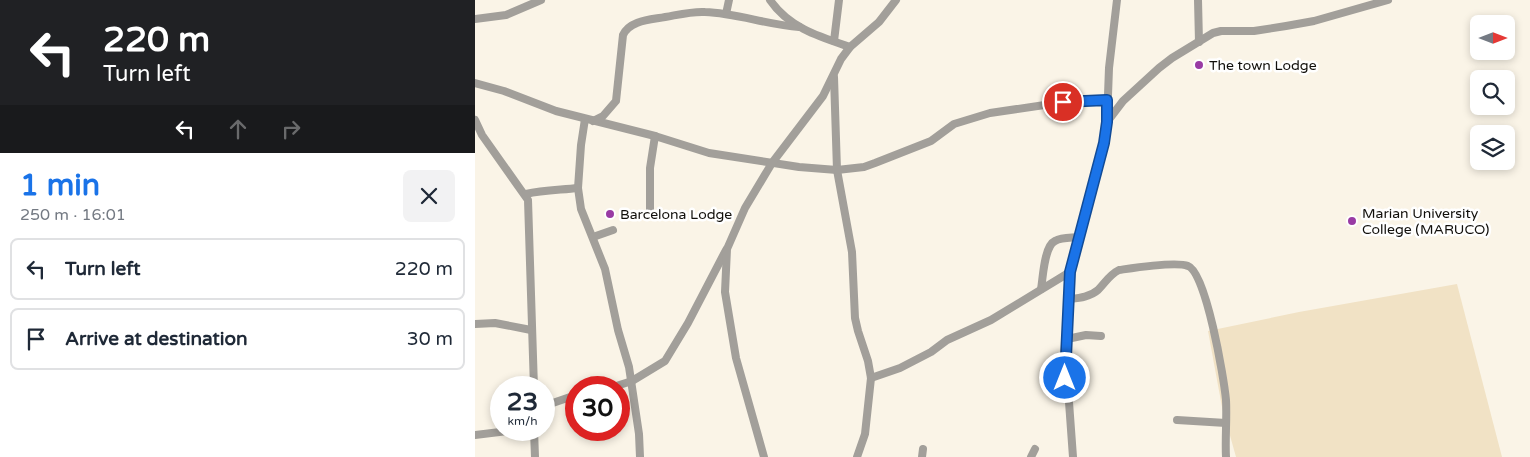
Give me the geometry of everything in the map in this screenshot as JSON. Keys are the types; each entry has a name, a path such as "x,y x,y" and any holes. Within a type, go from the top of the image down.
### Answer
{"street":[{"path":"475,20 506,15 541,0"},
{"path":"726,14 729,0"},
{"path":"770,0 785,17 799,27 851,47"},
{"path":"834,41 839,0"},
{"path":"632,382 665,361 688,323 727,249 745,208 772,163 823,96 841,60 851,47 879,22 896,0"},
{"path":"1073,457 1069,402 1065,378 1070,272 1104,143 1117,0"},
{"path":"1198,0 1199,42"},
{"path":"1107,122 1123,101 1159,68 1172,58 1213,34 1221,31 1254,31 1286,26 1388,0"},
{"path":"589,120 603,116 616,101 623,35 627,29 646,20 693,12 705,12 799,27"},
{"path":"833,77 837,170 852,252 855,318 871,378 865,434 857,457"},
{"path":"475,83 504,91 556,111 655,136 709,154 837,170 864,167 875,163 931,141 954,124 989,113 1058,103 1107,100"},
{"path":"475,120 484,138 526,194 529,209 533,376"},
{"path":"589,120 581,145 578,188 581,209 605,268 632,382 640,457"},
{"path":"650,212 649,168 655,136"},
{"path":"475,140 484,138"},
{"path":"526,194 537,191 578,188"},
{"path":"593,237 613,230"},
{"path":"1041,290 1045,258 1049,246 1053,241 1079,237"},
{"path":"727,249 725,292 736,358 764,457"},
{"path":"1070,299 1092,294 1112,274 1119,270 1178,265 1188,266 1194,270 1199,278 1206,299 1226,400 1226,457"},
{"path":"871,378 901,368 918,359 947,340 991,320 1070,272"},
{"path":"475,324 495,324 531,330"},
{"path":"1067,338 1086,335 1101,336"},
{"path":"1177,420 1226,423"},
{"path":"475,434 490,433"},
{"path":"534,441 535,457"}],"shaded area":[{"path":"1457,284 1502,457 1236,457 1222,407 1208,331 1299,312"}],"place":[{"name":"The town Lodge","path":"1199,65"},
{"name":"Barcelona Lodge","path":"610,214"},
{"name":"Marian University College (MARUCO)","path":"1352,221"}],"route":[{"path":"1063,102 1107,100 1107,122 1104,143 1070,272 1065,378"}]}
